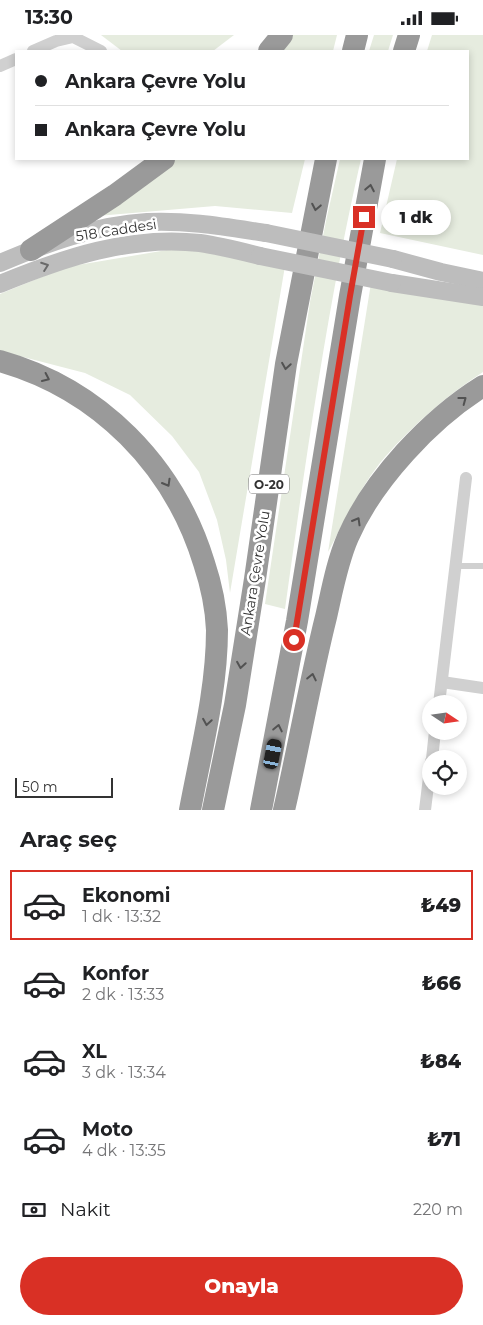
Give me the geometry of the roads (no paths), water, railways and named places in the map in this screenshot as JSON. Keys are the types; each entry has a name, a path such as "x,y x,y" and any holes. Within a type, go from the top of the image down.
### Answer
{"highway":[{"path":"270,50 282,35"},
{"path":"353,50 357,35"},
{"path":"404,50 409,35"},
{"path":"31,250 115,195 163,160"},
{"name":"Ankara Çevre Yolu","path":"213,810 235,705 257,569 286,363 326,160"},
{"path":"261,810 297,621 350,296 375,160"},
{"path":"0,361 20,366 66,387 90,403 123,430 162,474 197,538 213,595 217,629 214,673 190,810"},
{"path":"284,810 318,651 339,563 348,537 382,480 443,415 483,386"}],"street":[{"path":"35,50 56,41 73,37 99,50"},
{"path":"0,66 15,59"},
{"name":"518 Caddesi","path":"0,263 31,250 83,233 146,222 212,224 393,259 483,281"},
{"name":"518 Caddesi","path":"0,284 64,259 118,246 175,242 198,243 392,283 483,297"},
{"path":"440,695 466,478"},
{"path":"442,682 483,688"},
{"path":"425,810 427,795"}],"lane":[{"path":"455,566 483,566"}]}
